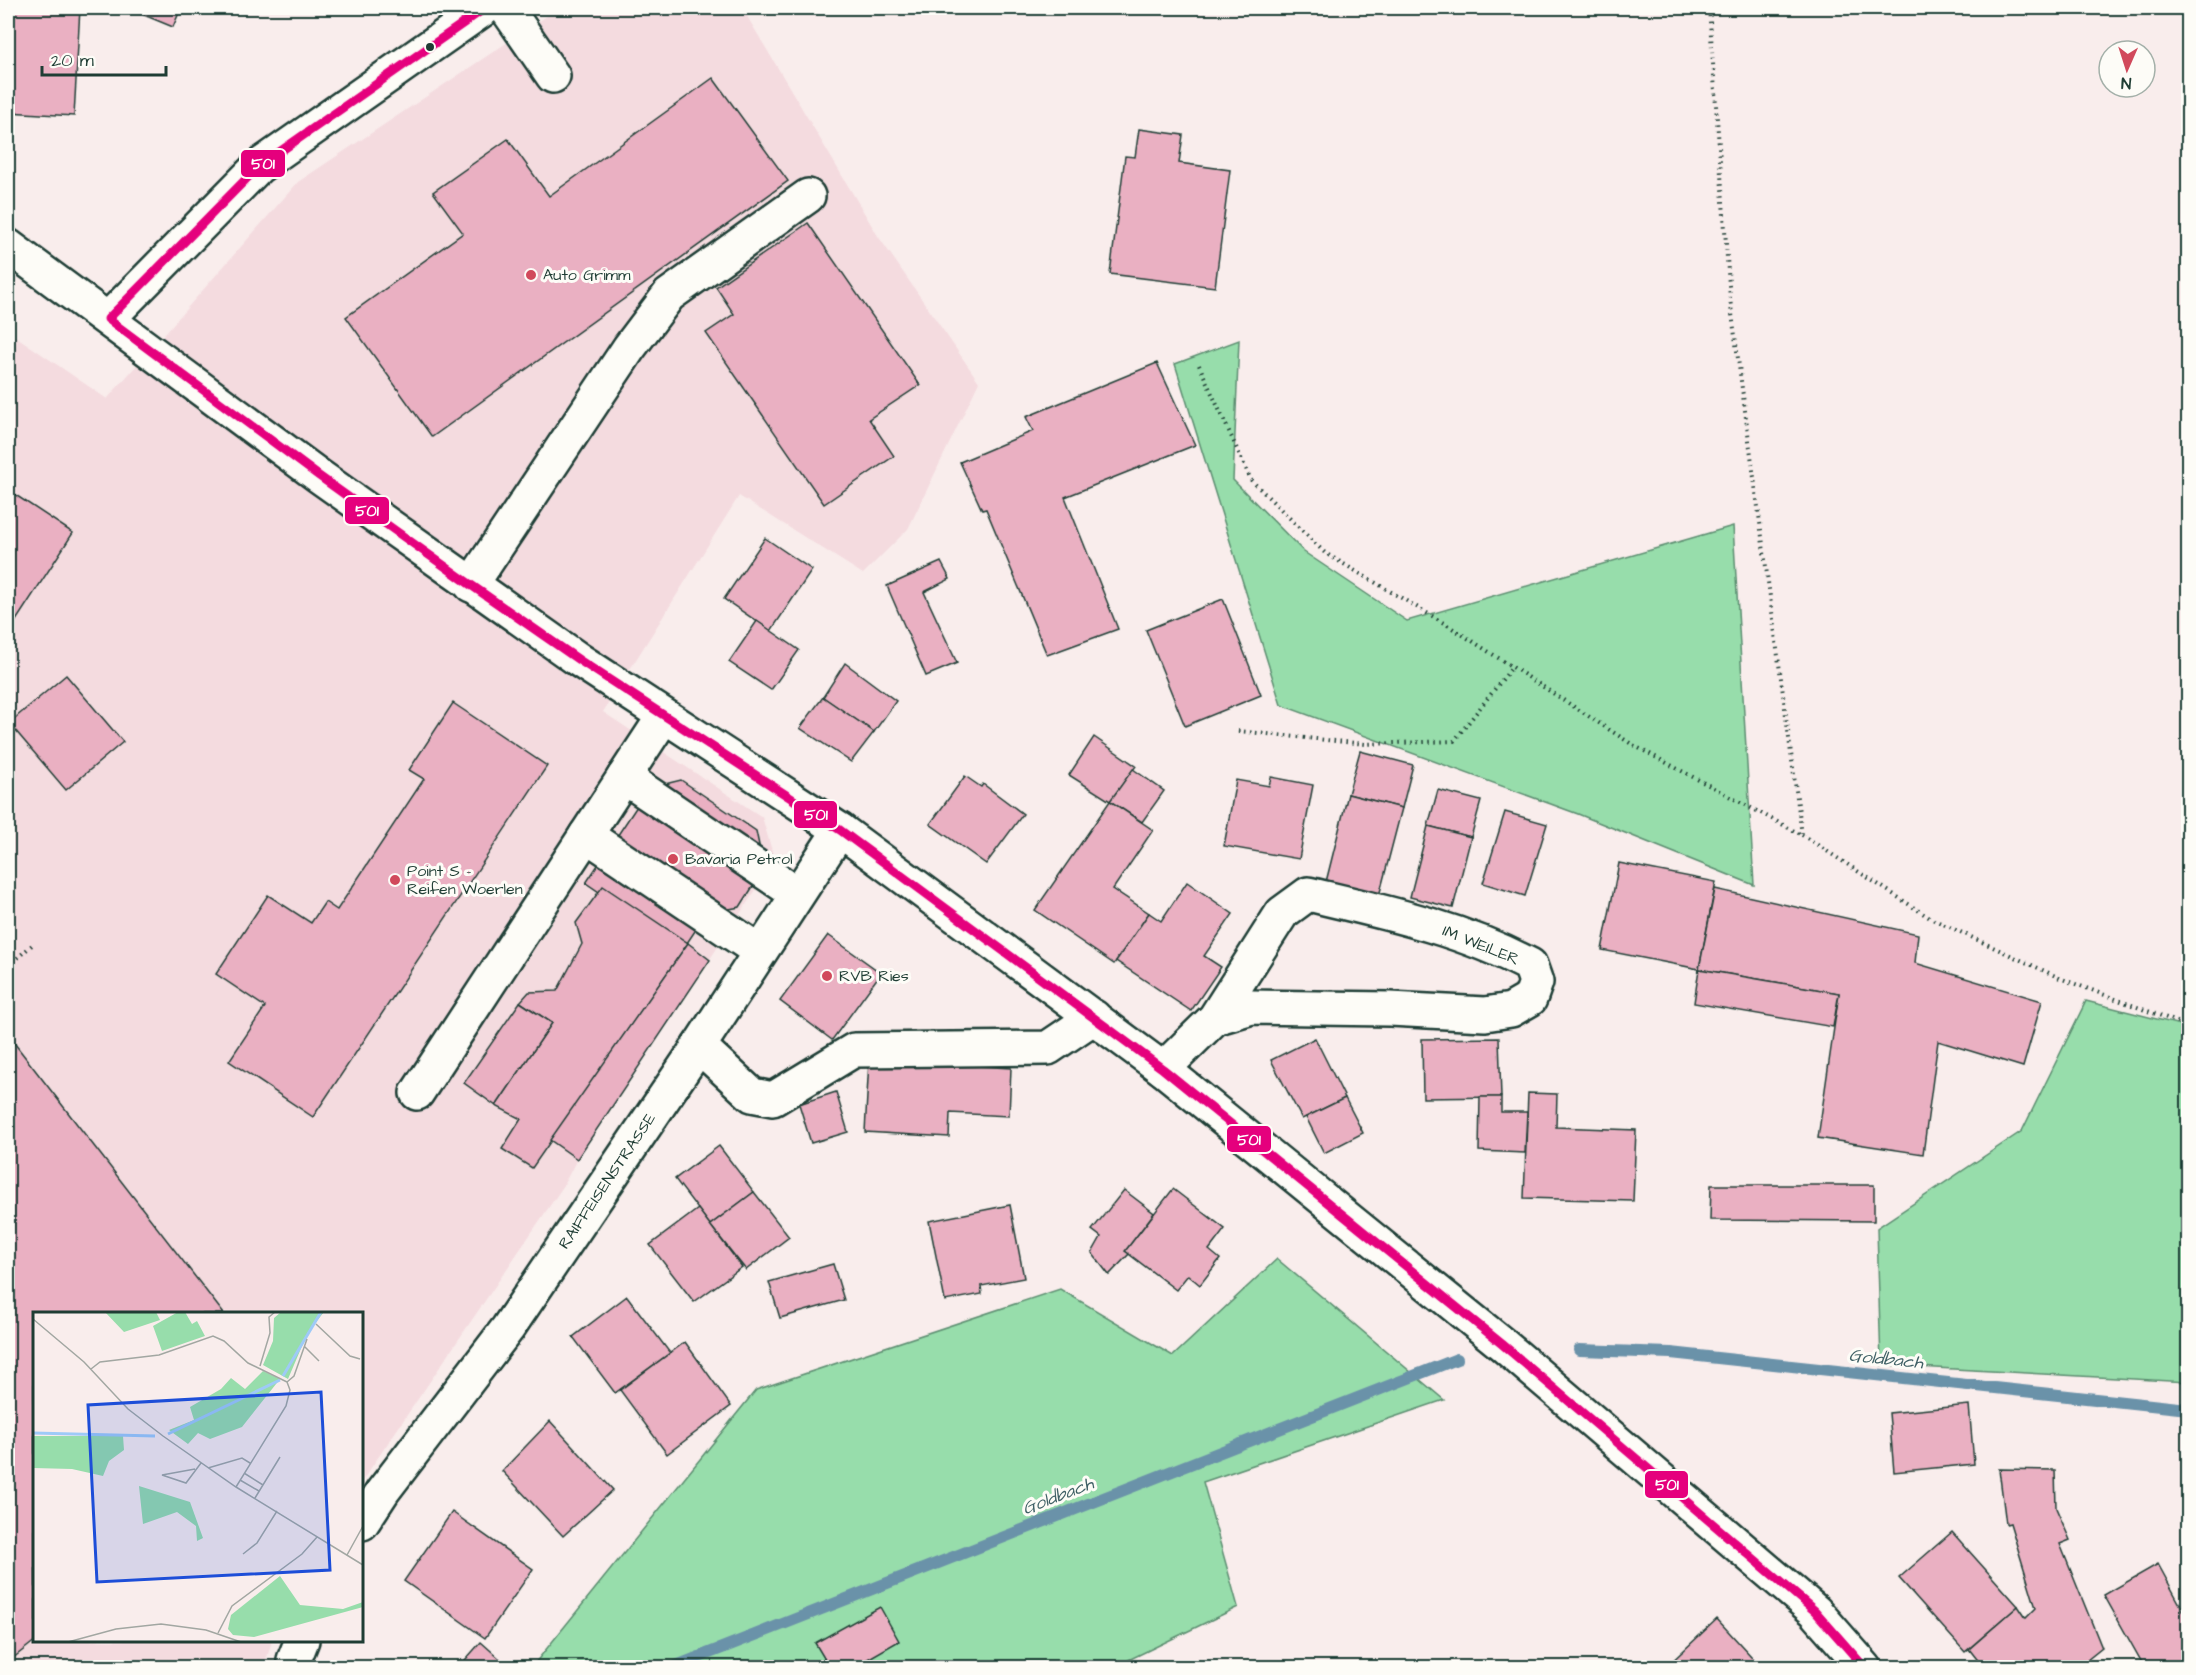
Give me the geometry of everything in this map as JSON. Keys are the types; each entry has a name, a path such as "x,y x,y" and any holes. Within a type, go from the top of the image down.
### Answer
{"street":[{"path":"108,319 258,167 485,8"},
{"path":"506,8 553,76"},
{"path":"471,585 629,348 669,295 808,196"},
{"path":"8,246 319,476 471,585 664,716 840,830 1163,1069 1556,1390 1815,1611 1865,1668"},
{"path":"417,1093 664,716"},
{"path":"624,777 797,894"},
{"name":"RAIFFEISENSTRASSE","path":"363,1521 383,1491 508,1328 699,1046 840,830"},
{"path":"586,835 759,951"},
{"name":"IM WEILER","path":"1163,1069 1215,1018 1282,913 1308,894 1455,932 1530,965 1536,982 1530,999 1511,1010 1485,1014 1390,1009 1252,1007 1215,1018"},
{"path":"699,1046 752,1095 773,1099 854,1050 1048,1048 1094,1017"},
{"path":"294,1668 302,1642"}],"path":[{"path":"1709,8 1730,299 1802,835"},
{"path":"1199,365 1251,480 1325,553 1513,666 1633,745 1802,835 1930,918 2062,979 2188,1026"},
{"path":"1238,731 1365,744 1454,741 1513,666"},
{"path":"8,966 32,945"}],"shaded area":[{"path":"559,8 742,8 878,236 979,382 908,529 863,574 739,496 603,712 762,817 775,861 577,1159 562,1188 363,1480 363,1312 33,1312 33,1642 272,1642 264,1667 8,1667 8,331 107,399 298,182"}],"green space":[{"path":"1239,340 1233,480 1304,552 1407,621 1733,526 1754,885 1578,814 1281,705 1175,364"},
{"path":"2086,1001 2188,1027 2188,1382 1881,1365 1877,1228 2022,1131"},
{"path":"1277,1259 1444,1400 1203,1482 1238,1607 1114,1667 531,1668 756,1390 1060,1289 1173,1356"}],"building":[{"path":"8,8 80,8 74,116 8,112"},
{"path":"127,8 181,8 173,27"},
{"name":"Auto Grimm","path":"713,78 788,181 432,437 346,317 463,233 433,192 508,139 549,196"},
{"path":"1139,129 1183,135 1179,163 1230,170 1215,287 1110,274 1125,156 1135,157"},
{"path":"808,223 920,385 869,419 894,456 824,504 706,333 734,314 716,287"},
{"path":"1157,363 1195,445 1065,497 1118,629 1047,655 986,509 982,510 960,462 1033,431 1026,417"},
{"path":"8,490 73,533 8,633"},
{"path":"765,538 812,570 771,631 724,599"},
{"path":"941,562 950,579 924,592 957,663 926,676 887,586"},
{"path":"1223,599 1261,695 1185,726 1146,630"},
{"path":"757,621 799,650 771,690 729,662"},
{"path":"845,663 896,701 874,732 823,697"},
{"path":"66,675 123,742 66,790 9,723"},
{"path":"823,697 874,732 851,762 800,728"},
{"path":"453,703 547,766 313,1117 229,1061 265,1007 216,974 268,895 311,923 325,902 337,910 424,779 409,770"},
{"path":"1094,737 1136,766 1110,801 1069,775"},
{"path":"1360,751 1413,765 1402,808 1348,794"},
{"path":"1133,769 1164,791 1142,822 1110,801"},
{"path":"965,776 981,787 983,784 1023,814 986,864 930,824"},
{"path":"1271,777 1313,785 1299,859 1224,846 1236,780 1269,786"},
{"path":"681,780 756,831 764,869 740,907 707,913 683,949 586,883 649,788"},
{"path":"1438,790 1481,801 1471,837 1428,826"},
{"path":"1348,794 1402,808 1379,896 1326,882"},
{"path":"1110,801 1153,830 1113,889 1149,913 1114,964 1035,910"},
{"path":"1505,812 1547,824 1525,896 1483,883"},
{"path":"1428,826 1471,837 1453,908 1410,897"},
{"path":"1619,863 1716,882 1699,969 1602,950"},
{"path":"1187,882 1233,914 1204,956 1221,967 1191,1011 1116,961 1149,913 1161,921"},
{"path":"603,886 688,943 532,1168 502,1149 521,1119 496,1106 552,1023 520,1002 529,992 557,991 582,944 576,923"},
{"path":"1715,889 1918,934 1915,963 2042,1001 2023,1067 1938,1041 1923,1154 1818,1138 1839,993 1699,969"},
{"path":"828,935 881,973 832,1040 780,1001"},
{"path":"688,943 710,960 577,1159 550,1140"},
{"path":"1699,969 1839,993 1833,1027 1694,1003"},
{"path":"520,1002 552,1023 496,1106 464,1083"},
{"path":"8,1035 222,1312 33,1312 33,1642 8,1662"},
{"path":"1315,1038 1345,1098 1302,1119 1271,1060"},
{"path":"1499,1038 1501,1097 1423,1098 1422,1039"},
{"path":"869,1060 1011,1068 1009,1116 950,1113 949,1137 865,1132"},
{"path":"836,1092 848,1132 811,1143 799,1104"},
{"path":"1528,1093 1557,1094 1556,1127 1636,1130 1633,1201 1524,1198"},
{"path":"1480,1097 1501,1097 1501,1112 1527,1112 1525,1153 1479,1151"},
{"path":"1345,1098 1363,1133 1324,1153 1306,1117"},
{"path":"719,1146 754,1192 710,1225 675,1179"},
{"path":"1711,1185 1874,1185 1874,1221 1710,1220"},
{"path":"1173,1189 1225,1229 1209,1250 1220,1259 1200,1285 1188,1275 1176,1290 1125,1251"},
{"path":"1124,1190 1154,1213 1125,1251 1129,1254 1109,1275 1092,1253 1101,1237 1092,1230"},
{"path":"754,1192 789,1237 746,1270 710,1225"},
{"path":"1010,1205 1024,1278 981,1286 982,1294 945,1301 929,1221"},
{"path":"698,1209 742,1267 694,1302 650,1245"},
{"path":"833,1264 844,1300 780,1318 769,1282"},
{"path":"627,1296 670,1353 615,1393 573,1337"},
{"path":"685,1342 731,1406 667,1454 620,1390"},
{"path":"1969,1405 1974,1464 1894,1472 1889,1413"},
{"path":"550,1421 613,1490 563,1536 502,1471"},
{"path":"1999,1469 2055,1470 2056,1508 2070,1540 2060,1544 2102,1648 2077,1668 1984,1668 1969,1649 2018,1606 2026,1618 2036,1608 2010,1523 2006,1524"},
{"path":"452,1512 533,1569 485,1638 404,1581"},
{"path":"1952,1532 2018,1606 1965,1652 1899,1578"},
{"path":"2158,1564 2188,1619 2188,1668 2145,1668 2104,1595"},
{"path":"880,1607 899,1641 852,1668 830,1668 815,1643"},
{"path":"1717,1619 1762,1668 1665,1668"},
{"path":"481,1642 509,1667 458,1668"}],"waterway":[{"name":"Goldbach","path":"1579,1350 1671,1353 2188,1409"},
{"name":"Goldbach","path":"671,1668 1457,1359"}],"transit line":[{"name":"501","path":"485,8 258,167 108,319 319,476 471,585 579,660 840,830 1163,1069 1502,1344 1815,1611 1865,1668"}],"place":[{"name":"Auto Grimm","path":"531,275"},
{"name":"Bavaria Petrol","path":"673,859"},
{"name":"Point S - Reifen Woerlen","path":"395,880"},
{"name":"RVB Ries","path":"827,976"}]}
